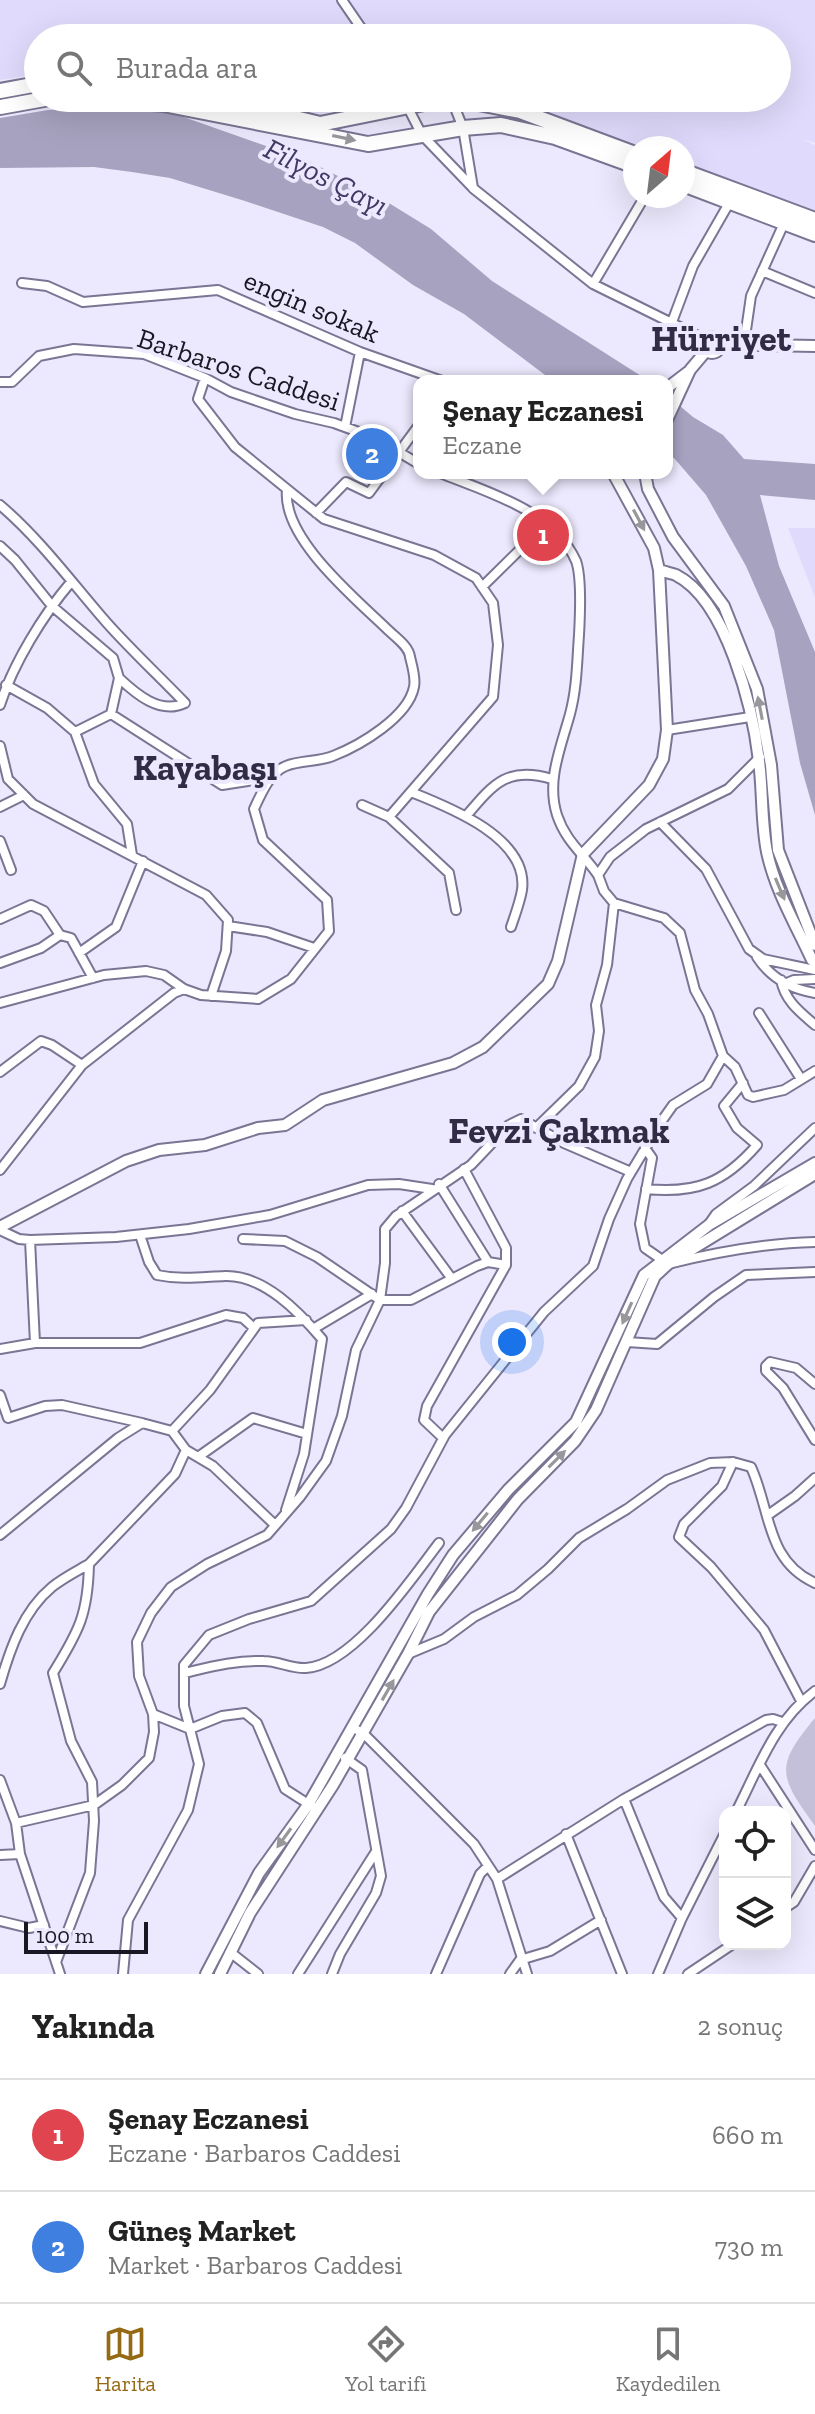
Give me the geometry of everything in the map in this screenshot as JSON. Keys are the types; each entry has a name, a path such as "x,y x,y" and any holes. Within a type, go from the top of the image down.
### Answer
{"highway":[{"path":"0,91 24,87"},
{"path":"0,107 24,103"},
{"path":"204,112 368,144 463,128 501,125 555,137 623,162"},
{"path":"270,112 320,124 369,112"},
{"path":"523,112 623,150"},
{"path":"695,177 733,196 787,216 815,220"},
{"path":"695,187 733,196"},
{"path":"787,216 815,234"}],"street":[{"path":"342,0 360,24"},
{"path":"410,112 422,135 474,189 593,284 672,322 714,353 720,344 815,346"},
{"path":"457,112 463,128 474,189"},
{"path":"672,322 693,266 733,196"},
{"path":"593,284 638,208"},
{"path":"744,344 751,296 787,216"},
{"path":"762,271 815,293"},
{"name":"engin sokak","path":"22,283 47,286 83,302 218,290 360,352 425,375"},
{"path":"673,408 690,370 706,346"},
{"name":"Barbaros Caddesi","path":"0,382 12,382 39,356 74,349 144,354 205,378 231,392 375,438 413,461"},
{"path":"345,427 360,352"},
{"path":"673,383 690,370"},
{"path":"205,378 198,399 235,447 316,513 324,519 434,555 476,578 493,603 498,645 493,697 389,817"},
{"path":"316,513 346,482 369,493 413,434"},
{"path":"454,479 520,507 560,537 577,563 580,618 576,695 552,779 556,812 567,839 583,854 614,903 664,918 680,933 695,990 708,1014 723,1056 735,1067 748,1095 753,1097 784,1090 808,1075"},
{"path":"0,1228 126,1161 159,1150 205,1145 258,1128 285,1125 323,1100 444,1066 483,1047 540,994 554,975 583,854 649,785 663,759 667,730 659,570 654,548 616,479"},
{"path":"646,479 648,489 673,537 724,606 750,669 757,689 778,850 815,945"},
{"path":"0,1003 93,978 146,971 164,975 184,989 211,996 258,999 291,979 329,931 327,900 263,840 254,809 265,786 283,766 332,757 377,732 404,709 414,685 410,651 334,577 307,544 291,520 285,504 287,490"},
{"path":"0,505 56,559 71,582 185,703 173,707 155,704 137,694 119,678"},
{"path":"482,587 545,525"},
{"path":"654,548 673,537"},
{"path":"0,546 52,606 113,658 119,678 111,714"},
{"path":"677,576 693,563"},
{"path":"659,570 677,576 706,604 724,634 764,756 764,831 771,867 815,962"},
{"path":"0,705 6,685 52,606 71,582"},
{"path":"113,658 128,645"},
{"path":"6,685 47,708 75,732 94,784 127,824 132,855"},
{"path":"111,714 222,785 254,780 265,786"},
{"path":"75,732 111,714"},
{"path":"667,730 750,717"},
{"path":"0,746 8,779 33,804 206,895 228,920 226,951 211,996"},
{"path":"598,875 610,857 646,829 728,789 764,756"},
{"path":"467,815 488,790 510,776 530,772 552,779"},
{"path":"411,792 467,815 515,856 523,888 511,927"},
{"path":"0,807 24,795"},
{"path":"362,805 389,817 449,873 456,910"},
{"path":"660,822 706,869 743,942 764,968 784,981 815,993"},
{"path":"0,841 11,870"},
{"path":"79,953 116,927 143,861"},
{"path":"536,1128 579,1086 595,1057 599,1031 596,1005 607,965 614,903"},
{"path":"0,919 31,905 44,911 60,935 71,938 93,978"},
{"path":"228,926 267,932 314,948"},
{"path":"0,963 41,948 60,935"},
{"path":"755,954 776,963 815,970"},
{"path":"784,981 815,979"},
{"path":"784,981 784,991 792,1005 815,1025"},
{"path":"0,1170 82,1065 174,993 184,989"},
{"path":"759,1013 815,1084"},
{"path":"0,1072 41,1041 82,1065"},
{"path":"123,1974 128,1920 188,1810 199,1764 184,1706 184,1665 209,1635 249,1619 311,1601 391,1529 406,1508 443,1438 544,1312 593,1266 609,1219 645,1148 668,1112 707,1084 723,1056"},
{"path":"646,1189 674,1192 706,1187 743,1162 757,1145 737,1128 724,1106 743,1083"},
{"path":"16,1823 94,1805 122,1785 149,1758 154,1732 153,1714 139,1676 137,1642 151,1613 171,1587 207,1564 267,1535 326,1461 342,1416 356,1350 385,1263 385,1229 402,1211 464,1169 509,1125 521,1119 564,1143 631,1172"},
{"path":"709,1225 716,1214 754,1186 815,1128"},
{"path":"645,1148 652,1158 640,1224 645,1248 665,1262 778,1243 815,1242"},
{"path":"358,1730 408,1654 429,1612 518,1499 575,1441 596,1410 655,1276 665,1262 709,1225 815,1163"},
{"path":"443,1438 424,1420 427,1406 506,1265 506,1248 464,1169"},
{"path":"220,1974 250,1913 358,1730 428,1594 453,1555 508,1490 576,1422 644,1275 815,1174"},
{"path":"0,1228 19,1239 30,1240 140,1235 270,1215 368,1185 436,1187"},
{"path":"436,1187 488,1262"},
{"path":"402,1211 452,1279"},
{"path":"140,1235 157,1275 196,1280 229,1275 265,1287 296,1308 322,1339 304,1454 285,1514"},
{"path":"243,1239 285,1241 317,1257 376,1297 411,1300 488,1262 506,1265"},
{"path":"30,1240 35,1343"},
{"path":"627,1342 657,1344 746,1275 815,1272"},
{"path":"313,1329 376,1297"},
{"path":"0,1349 35,1343 140,1343 226,1315 243,1318 254,1328"},
{"path":"172,1431 210,1390 258,1323 306,1320"},
{"path":"815,1384 791,1366 770,1362 766,1366 766,1371 783,1388 815,1440"},
{"path":"0,1395 8,1418 45,1406 62,1405 172,1431 186,1450 213,1466 275,1525"},
{"path":"198,1457 253,1418 307,1434"},
{"path":"0,1535 118,1438 142,1423"},
{"path":"0,1684 12,1644 38,1600 55,1585 89,1564 175,1474 186,1450"},
{"path":"408,1654 444,1639 474,1617 517,1595 579,1538 667,1480 710,1463 733,1462 751,1467 762,1489 783,1560 799,1576 815,1583"},
{"path":"733,1462 722,1486 684,1524 679,1537 711,1567 764,1630 801,1701"},
{"path":"768,1515 815,1478"},
{"path":"184,1673 230,1662 266,1661 306,1668 327,1662 365,1634 386,1613 439,1543"},
{"path":"56,1962 90,1873 94,1805 92,1782 71,1741 53,1673 79,1630 88,1592 89,1564"},
{"path":"739,1806 782,1722 815,1691"},
{"path":"153,1714 190,1729 222,1716 245,1713 257,1723 285,1789 312,1807"},
{"path":"497,1879 624,1799 766,1720 782,1722"},
{"path":"358,1730 474,1844 497,1879 527,1974"},
{"path":"343,1757 362,1770 381,1876 376,1893 340,1954 333,1972 345,1974"},
{"path":"760,1765 815,1850"},
{"path":"0,1780 16,1823 20,1854 60,1974"},
{"path":"624,1799 664,1897 682,1918"},
{"path":"206,1974 259,1873 312,1807"},
{"path":"566,1834 622,1974"},
{"path":"658,1974 719,1845"},
{"path":"298,1974 376,1853"},
{"path":"0,1855 20,1854"},
{"path":"436,1974 480,1874 488,1866"},
{"path":"791,1904 815,1866"},
{"path":"510,1974 514,1965 522,1959 550,1951 601,1920"},
{"path":"0,1921 29,1928 44,1925"},
{"path":"688,1974 724,1950"},
{"path":"230,1952 258,1974"}],"shaded area":[{"path":"0,0 815,0 815,143 801,139 815,145 815,215 695,170 695,136 623,136 623,144 539,112 791,112 791,24 24,24 24,76 0,80"},
{"path":"788,528 815,528 815,597"},
{"path":"815,1718 815,1826 794,1795 786,1772 793,1749"}],"water":[{"name":"Filyos Çayı","path":"36,112 157,112 178,115 309,161 384,200 431,229 492,281 640,375 545,375 464,314 413,285 355,243 323,227 245,201 170,178 132,172 94,167 0,168 0,118"},
{"path":"673,400 693,417 723,435 744,459 815,464 815,500 760,495 779,566 815,652 815,815 800,763 774,630 746,566 706,495 674,458"}],"place":[{"name":"Güneş Market","path":"372,454"},
{"name":"Şenay Eczanesi","path":"543,535"}],"district":[{"name":"Hürriyet","path":"721,338"},
{"name":"Kayabaşı","path":"205,767"},
{"name":"Fevzi Çakmak","path":"559,1130"}]}
